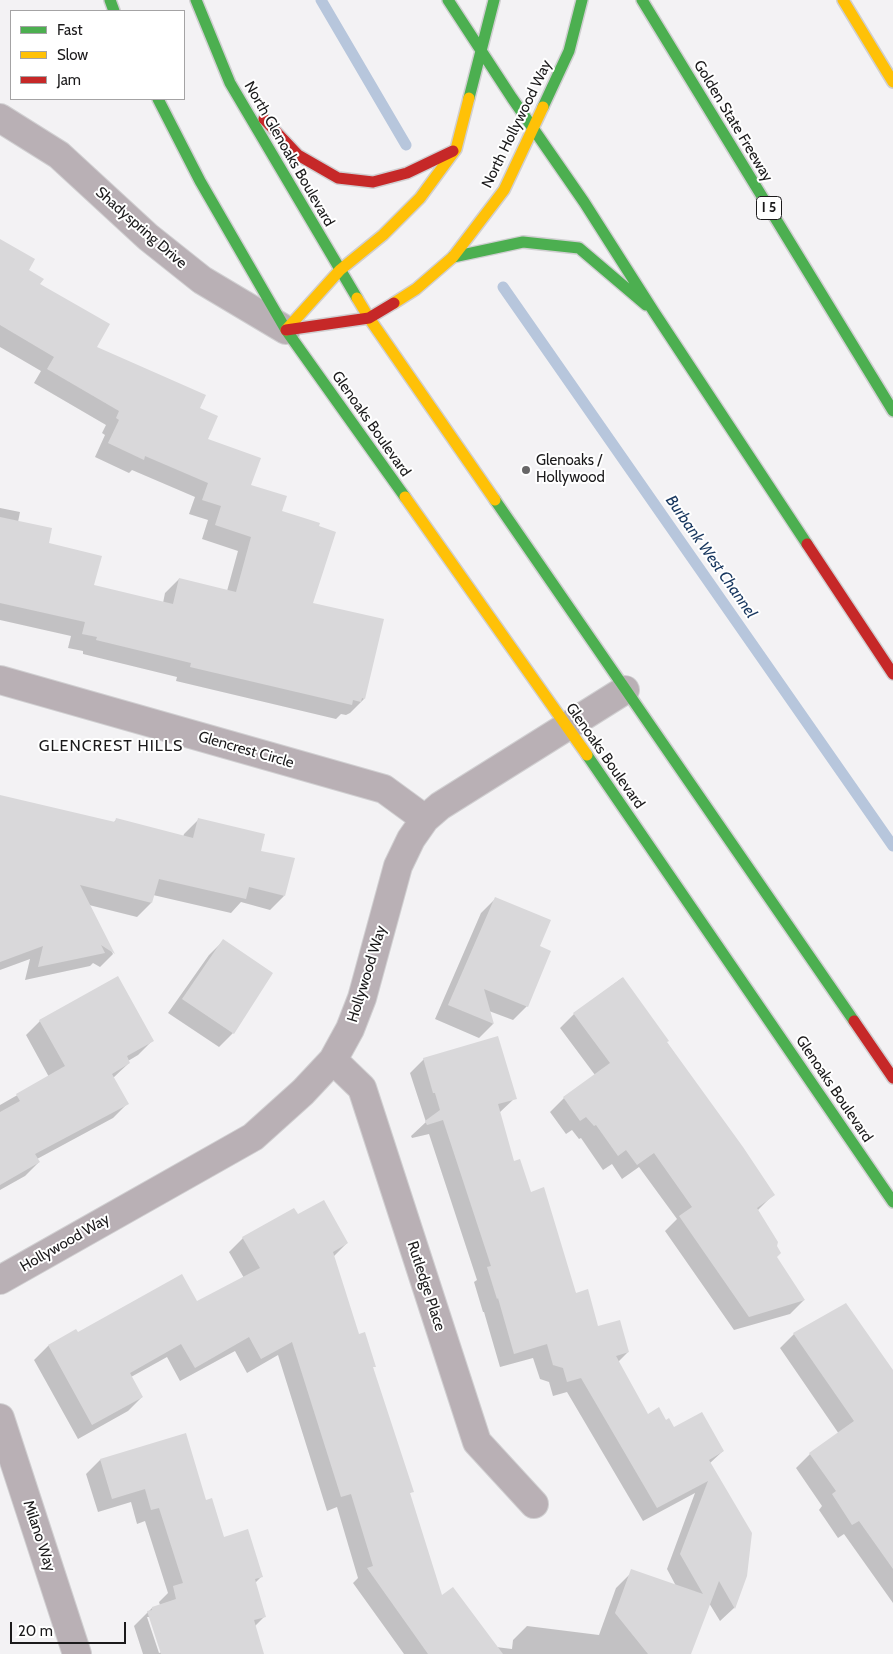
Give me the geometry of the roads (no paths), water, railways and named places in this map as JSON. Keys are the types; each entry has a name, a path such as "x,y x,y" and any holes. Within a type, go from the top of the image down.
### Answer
{"main road":[{"name":"North Glenoaks Boulevard","path":"196,0 230,83 369,318"},
{"path":"448,0 481,52 584,202 654,312 893,674"},
{"path":"159,100 200,181 286,330 340,270 383,235 420,198 456,149 494,0"},
{"name":"North Hollywood Way","path":"286,330 369,318 416,289 452,256 504,190 569,51 582,0"},
{"path":"843,0 893,82"},
{"name":"Golden State Freeway","path":"644,3 893,411"},
{"path":"230,83 298,155 338,178 373,182 407,173 456,149"},
{"path":"452,256 523,242 579,248 654,312"},
{"path":"369,318 893,1078"},
{"name":"Glenoaks Boulevard","path":"286,330 567,726 893,1202"}],"street":[{"name":"Shadyspring Drive","path":"0,118 59,155 148,237 202,280 286,330"},
{"name":"Glencrest Circle","path":"0,680 384,789 426,819"},
{"name":"Hollywood Way","path":"0,1280 253,1137 303,1092 333,1060 350,1029 362,998 398,866 411,839 426,819 440,806 625,690"},
{"name":"Rutledge Place","path":"333,1060 362,1088 477,1442 534,1504"},
{"name":"Milano Way","path":"0,1418 77,1654"}],"waterway":[{"name":"Burbank West Channel","path":"321,0 406,145"},
{"name":"Burbank West Channel","path":"503,287 893,846"}],"place":[{"name":"Glenoaks / Hollywood","path":"526,470"}],"district":[{"name":"GLENCREST HILLS","path":"111,746"}]}
